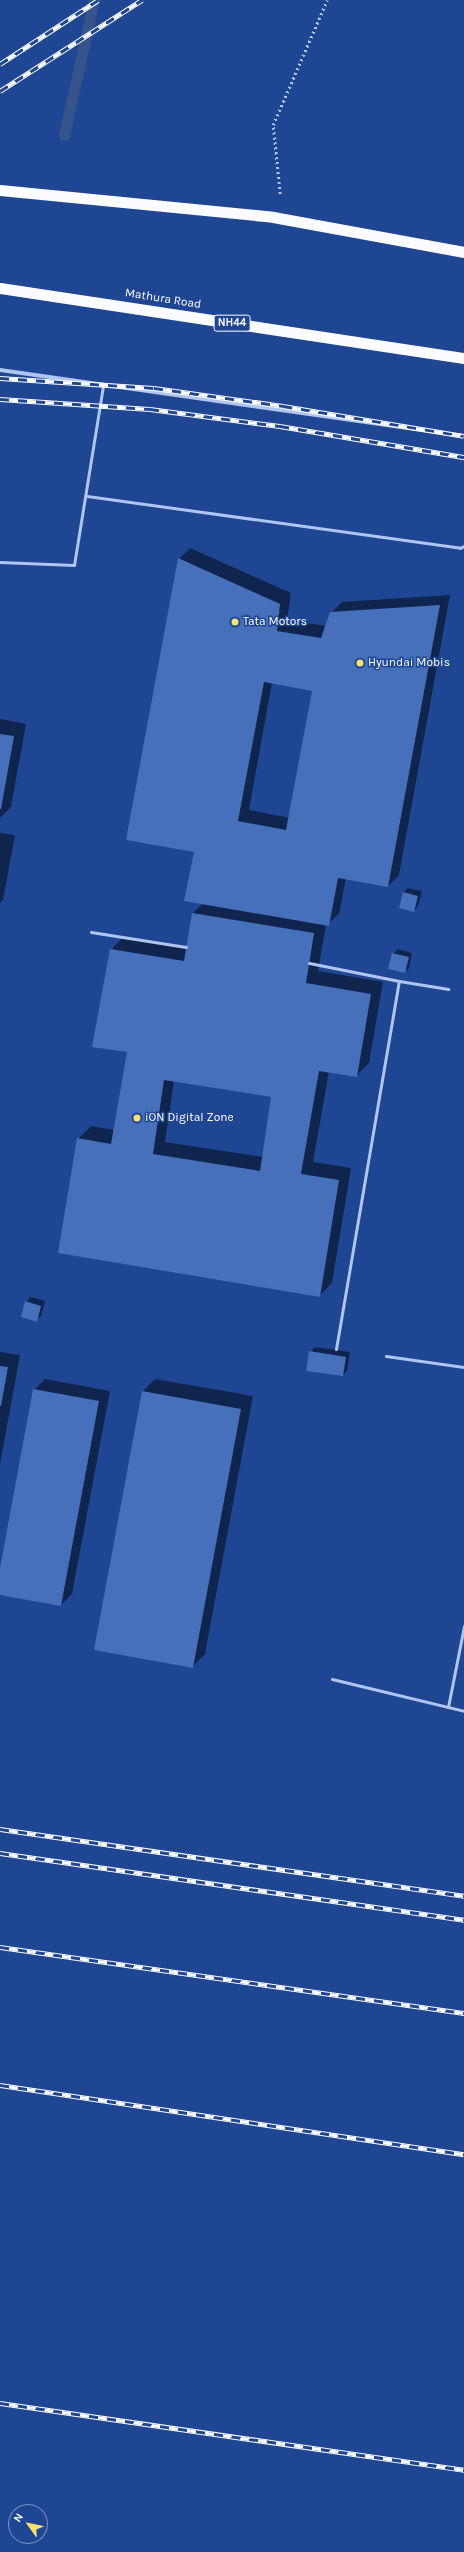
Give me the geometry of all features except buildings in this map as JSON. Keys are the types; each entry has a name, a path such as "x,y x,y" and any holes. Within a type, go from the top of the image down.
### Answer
{"highway":[{"path":"0,190 273,217 464,252"},
{"name":"Mathura Road","path":"0,288 464,358"}],"street":[{"path":"0,370 464,436"}],"lane":[{"path":"0,562 74,565 87,496 103,385"},
{"path":"87,496 460,548 464,546"},
{"path":"91,932 186,947"},
{"path":"309,963 448,989"},
{"path":"336,1349 399,981"},
{"path":"386,1356 464,1367"},
{"path":"448,1707 464,1626"},
{"path":"332,1679 464,1711"}],"path":[{"path":"273,217 280,194 273,125 327,0"}],"waterway":[{"path":"64,135 94,0"}],"railway":[{"path":"0,64 98,0"},
{"path":"0,91 142,0"},
{"path":"0,378 154,388 283,406 464,436"},
{"path":"0,399 150,409 280,426 464,457"},
{"path":"0,1829 464,1896"},
{"path":"0,1853 464,1920"},
{"path":"0,1947 464,2013"},
{"path":"0,2085 464,2154"},
{"path":"0,2403 464,2470"}],"place":[{"name":"Tata Motors","path":"235,622"},
{"name":"Hyundai Mobis","path":"360,663"},
{"name":"iON Digital Zone","path":"137,1118"}]}
